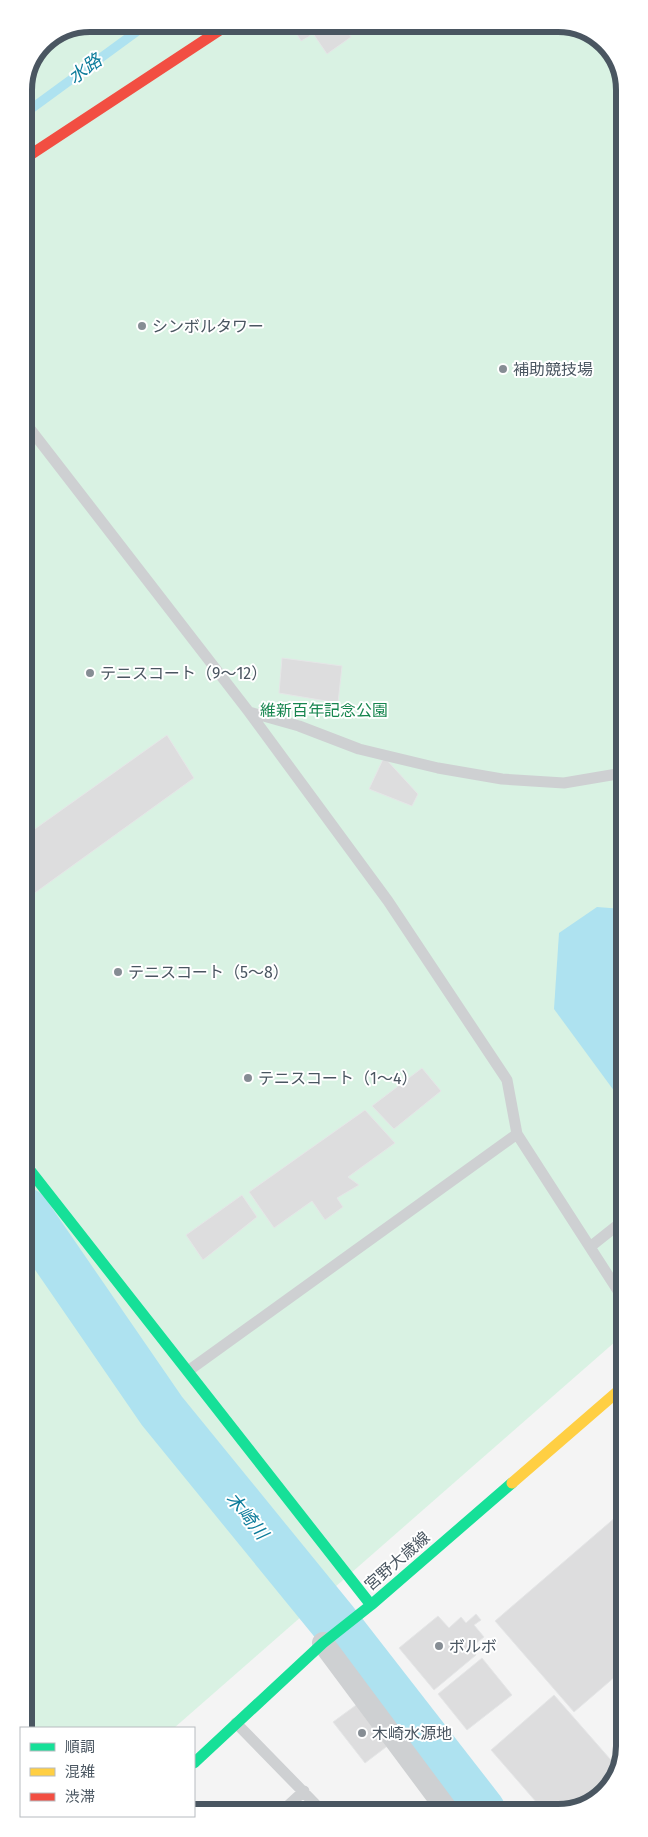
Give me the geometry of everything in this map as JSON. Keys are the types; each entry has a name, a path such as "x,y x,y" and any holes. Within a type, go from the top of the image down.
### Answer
{"street":[{"path":"32,154 216,32"},
{"path":"32,1173 371,1605"},
{"name":"宮野大歳線","path":"195,1762 323,1643 371,1605 616,1393"},
{"path":"323,1643 442,1804"}],"lane":[{"path":"32,431 249,712 388,901 507,1080 517,1134 616,1288"},
{"path":"249,712 299,726 359,750 438,768 502,779 564,784 616,774"},
{"path":"188,1371 517,1134"},
{"path":"590,1248 616,1227"},
{"path":"236,1723 316,1804"},
{"path":"290,1804 304,1791"}],"green space":[{"name":"維新百年記念公園","path":"91,32 561,33 580,37 596,47 611,68 616,91 616,1341 175,1727 32,1727 32,91 37,68 42,58 58,42 68,37"}],"water":[{"path":"597,907 616,908 616,1093 554,1009 559,933"}],"building":[{"path":"296,32 308,32 310,36 301,41"},
{"path":"312,32 348,33 351,37 327,54"},
{"path":"282,658 342,666 338,703 279,693"},
{"path":"167,735 194,778 32,895 32,831"},
{"path":"384,757 418,794 412,806 369,789"},
{"path":"422,1068 441,1091 394,1129 372,1106"},
{"path":"365,1110 395,1143 348,1177 359,1185 337,1198 343,1207 325,1220 312,1201 274,1228 249,1192"},
{"path":"242,1195 257,1217 203,1260 186,1235"},
{"path":"616,1517 616,1676 574,1712 495,1621"},
{"path":"476,1614 481,1620 474,1625 484,1637 471,1647 476,1655 434,1690 399,1648 438,1616 449,1628 461,1617 466,1623"},
{"path":"482,1658 512,1695 467,1730 438,1694"},
{"path":"554,1695 613,1762 603,1782 590,1795 572,1803 538,1804 491,1750"},
{"name":"木崎水源地","path":"359,1703 390,1744 365,1763 333,1722"}],"waterway":[{"name":"水路","path":"32,108 136,32"},
{"name":"木崎川","path":"32,1222 162,1411 334,1622 476,1804"}],"traffic: fast":[{"path":"32,1173 371,1605"},
{"path":"195,1762 323,1643 371,1605 512,1483"}],"traffic: slow":[{"path":"512,1483 616,1393"}],"traffic: jam":[{"path":"32,154 216,32"}],"place":[{"name":"シンボルタワー","path":"142,326"},
{"name":"補助競技場","path":"503,369"},
{"name":"テニスコート（9～12）","path":"90,673"},
{"name":"テニスコート（5～8）","path":"118,972"},
{"name":"テニスコート（1～4）","path":"248,1078"},
{"name":"ボルボ","path":"439,1646"},
{"name":"木崎水源地","path":"362,1733"}]}
